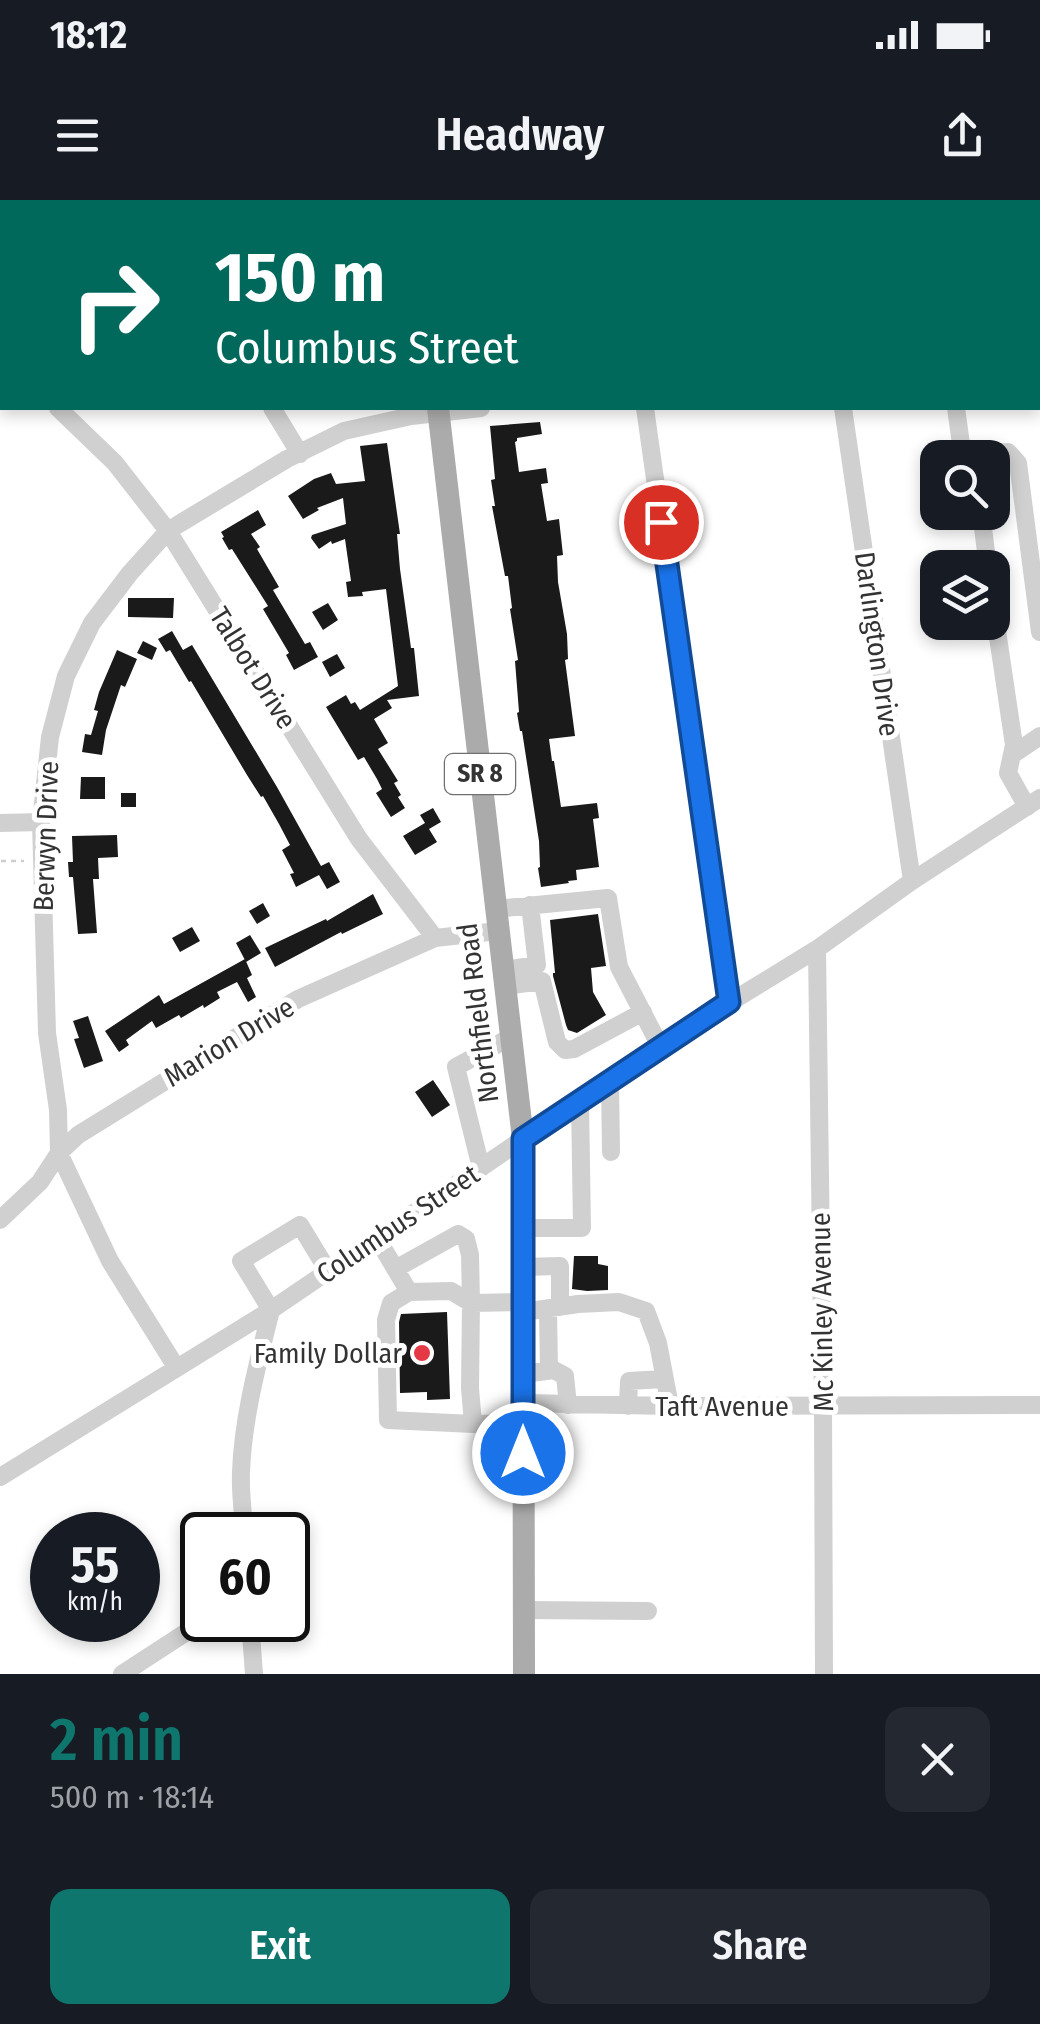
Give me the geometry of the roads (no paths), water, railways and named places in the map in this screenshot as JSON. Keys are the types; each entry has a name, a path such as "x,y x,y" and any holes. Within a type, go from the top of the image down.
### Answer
{"main road":[{"name":"Northfield Road","path":"438,410 523,1139 524,1674"}],"street":[{"name":"Talbot Drive","path":"60,410 115,463 168,531 359,839 436,938"},
{"path":"273,410 300,454"},
{"name":"Berwyn Drive","path":"176,1367 110,1261 59,1153 58,1110 46,1033 40,822 50,737 66,676 92,622 168,531 287,459 344,431 438,410"},
{"path":"644,410 729,1002"},
{"name":"Darlington Drive","path":"843,410 912,881"},
{"path":"956,410 960,440"},
{"path":"1010,454 1018,463 1040,632"},
{"path":"998,640 1014,744 1008,774 1034,803"},
{"path":"1012,755 1040,736"},
{"name":"Columbus Street","path":"0,1477 271,1310 729,1002 817,950 912,881 1034,803"},
{"path":"0,823 40,822"},
{"name":"Marion Drive","path":"0,1220 40,1182 59,1153 78,1135 298,999 436,938 530,905 608,898 619,968 642,1012"},
{"path":"504,978 537,965 530,905"},
{"name":"Mc Kinley Avenue","path":"817,950 824,1674"},
{"path":"504,978 542,981 557,1042 564,1050 642,1012 661,1048"},
{"path":"481,1168 456,1066 511,1038"},
{"path":"610,1082 610,1152"},
{"path":"523,1228 582,1228 580,1102"},
{"path":"243,1512 245,1432 271,1310 241,1261 300,1225 328,1271"},
{"path":"395,1268 458,1234 466,1240 470,1255 473,1424"},
{"path":"377,1238 409,1292 451,1291 471,1303 523,1307 619,1302 646,1311 658,1343 670,1406"},
{"path":"523,1267 560,1266 549,1371"},
{"name":"Taft Avenue","path":"409,1292 390,1304 386,1320 388,1420 473,1424 568,1405 1040,1405"},
{"path":"523,1374 554,1370 565,1376 568,1405"},
{"path":"628,1406 629,1381 664,1379"},
{"path":"524,1610 648,1611"},
{"path":"122,1674 180,1636"},
{"path":"252,1642 254,1674"}],"place":[{"name":"Family Dollar","path":"422,1353"}]}
